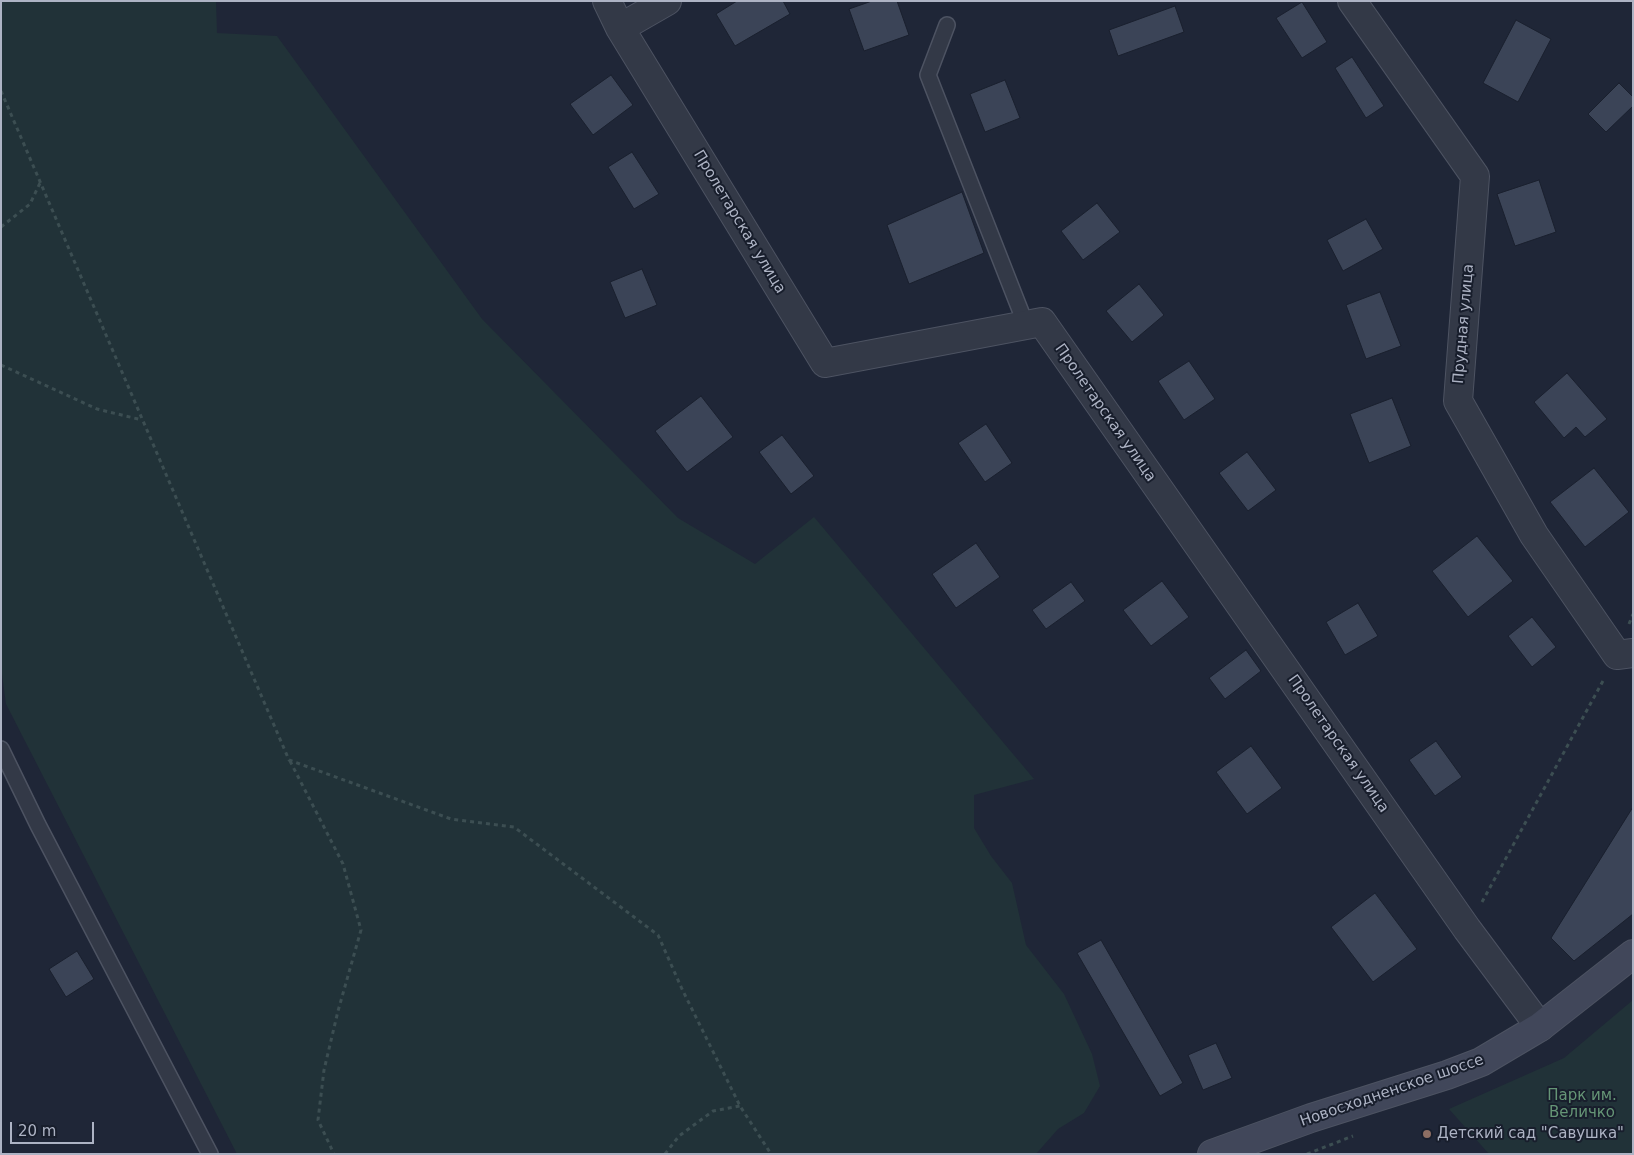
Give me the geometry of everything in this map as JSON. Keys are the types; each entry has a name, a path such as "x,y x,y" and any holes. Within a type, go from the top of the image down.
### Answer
{"street":[{"name":"Пролетарская улица","path":"607,1 620,28 825,362 1042,322 1467,928 1540,1027"},
{"path":"620,28 667,1"},
{"name":"Прудная улица","path":"1352,1 1475,176 1458,401 1534,535 1625,654"},
{"name":"Новосходненское шоссе","path":"1212,1154 1312,1118 1447,1075 1481,1062 1540,1027 1633,954"}],"lane":[{"path":"947,25 928,75 1026,325"},
{"path":"1,749 38,825 210,1154"}],"path":[{"path":"1,91 289,760 343,864 361,930 324,1070 318,1120 334,1154"},
{"path":"1,227 30,204 41,183"},
{"path":"1,365 97,409 143,420"},
{"path":"1467,928 1625,654 1633,614"},
{"path":"289,760 450,819 514,827 658,935 682,989 740,1106 771,1154"},
{"path":"665,1154 678,1136 714,1111 740,1106"}],"green space":[{"path":"1,1 216,1 217,33 277,36 482,319 678,518 755,564 814,517 1034,779 974,795 974,828 991,856 1012,883 1026,945 1064,994 1092,1054 1100,1086 1084,1113 1058,1129 1036,1154 237,1154 6,704 1,667"},
{"name":"Парк им. Величко","path":"1633,1000 1633,1154 1489,1154 1449,1109 1564,1058"}],"building":[{"path":"737,1 783,1 790,14 735,46 716,14"},
{"path":"872,1 897,1 909,35 864,51 849,9"},
{"path":"1302,2 1327,42 1302,58 1276,18"},
{"path":"1175,6 1184,32 1118,56 1109,30"},
{"path":"1516,20 1551,39 1518,102 1483,83"},
{"path":"1352,57 1384,106 1366,118 1335,68"},
{"path":"611,75 633,105 593,135 570,104"},
{"path":"1005,80 1020,118 985,132 970,94"},
{"path":"1619,83 1633,97 1633,106 1606,132 1588,114"},
{"path":"632,152 659,194 634,209 608,167"},
{"path":"1539,180 1556,232 1515,246 1497,194"},
{"path":"962,192 984,253 909,284 887,225"},
{"path":"1097,203 1120,232 1083,260 1061,231"},
{"path":"1366,219 1383,249 1343,271 1327,240"},
{"path":"642,269 657,305 625,318 610,282"},
{"path":"1139,284 1164,315 1132,342 1106,311"},
{"path":"1380,292 1401,346 1366,359 1346,305"},
{"path":"1189,361 1215,399 1184,420 1158,381"},
{"path":"1567,373 1607,419 1585,437 1576,427 1564,438 1534,402"},
{"path":"701,396 733,437 687,472 655,431"},
{"path":"1392,398 1411,446 1369,463 1350,414"},
{"path":"986,424 1012,463 985,482 958,443"},
{"path":"782,435 814,476 791,494 759,452"},
{"path":"1247,452 1276,490 1248,511 1219,473"},
{"path":"1594,468 1629,512 1585,547 1550,502"},
{"path":"1477,536 1513,581 1468,617 1432,571"},
{"path":"976,543 1000,577 956,608 932,574"},
{"path":"1162,581 1189,617 1151,646 1123,610"},
{"path":"1071,582 1085,601 1046,629 1032,610"},
{"path":"1358,603 1378,636 1345,655 1326,622"},
{"path":"1532,617 1556,647 1532,667 1508,636"},
{"path":"1246,650 1261,671 1225,699 1209,678"},
{"path":"1436,741 1462,777 1435,796 1409,760"},
{"path":"1251,746 1282,788 1247,814 1216,772"},
{"path":"1633,807 1633,914 1574,961 1551,938"},
{"path":"1375,893 1417,949 1373,982 1331,927"},
{"path":"1101,940 1183,1083 1160,1096 1077,953"},
{"path":"77,951 94,979 66,997 49,969"},
{"path":"1216,1043 1232,1078 1203,1090 1188,1055"}],"place":[{"name":"Детский сад \"Савушка\"","path":"1427,1134"}]}
